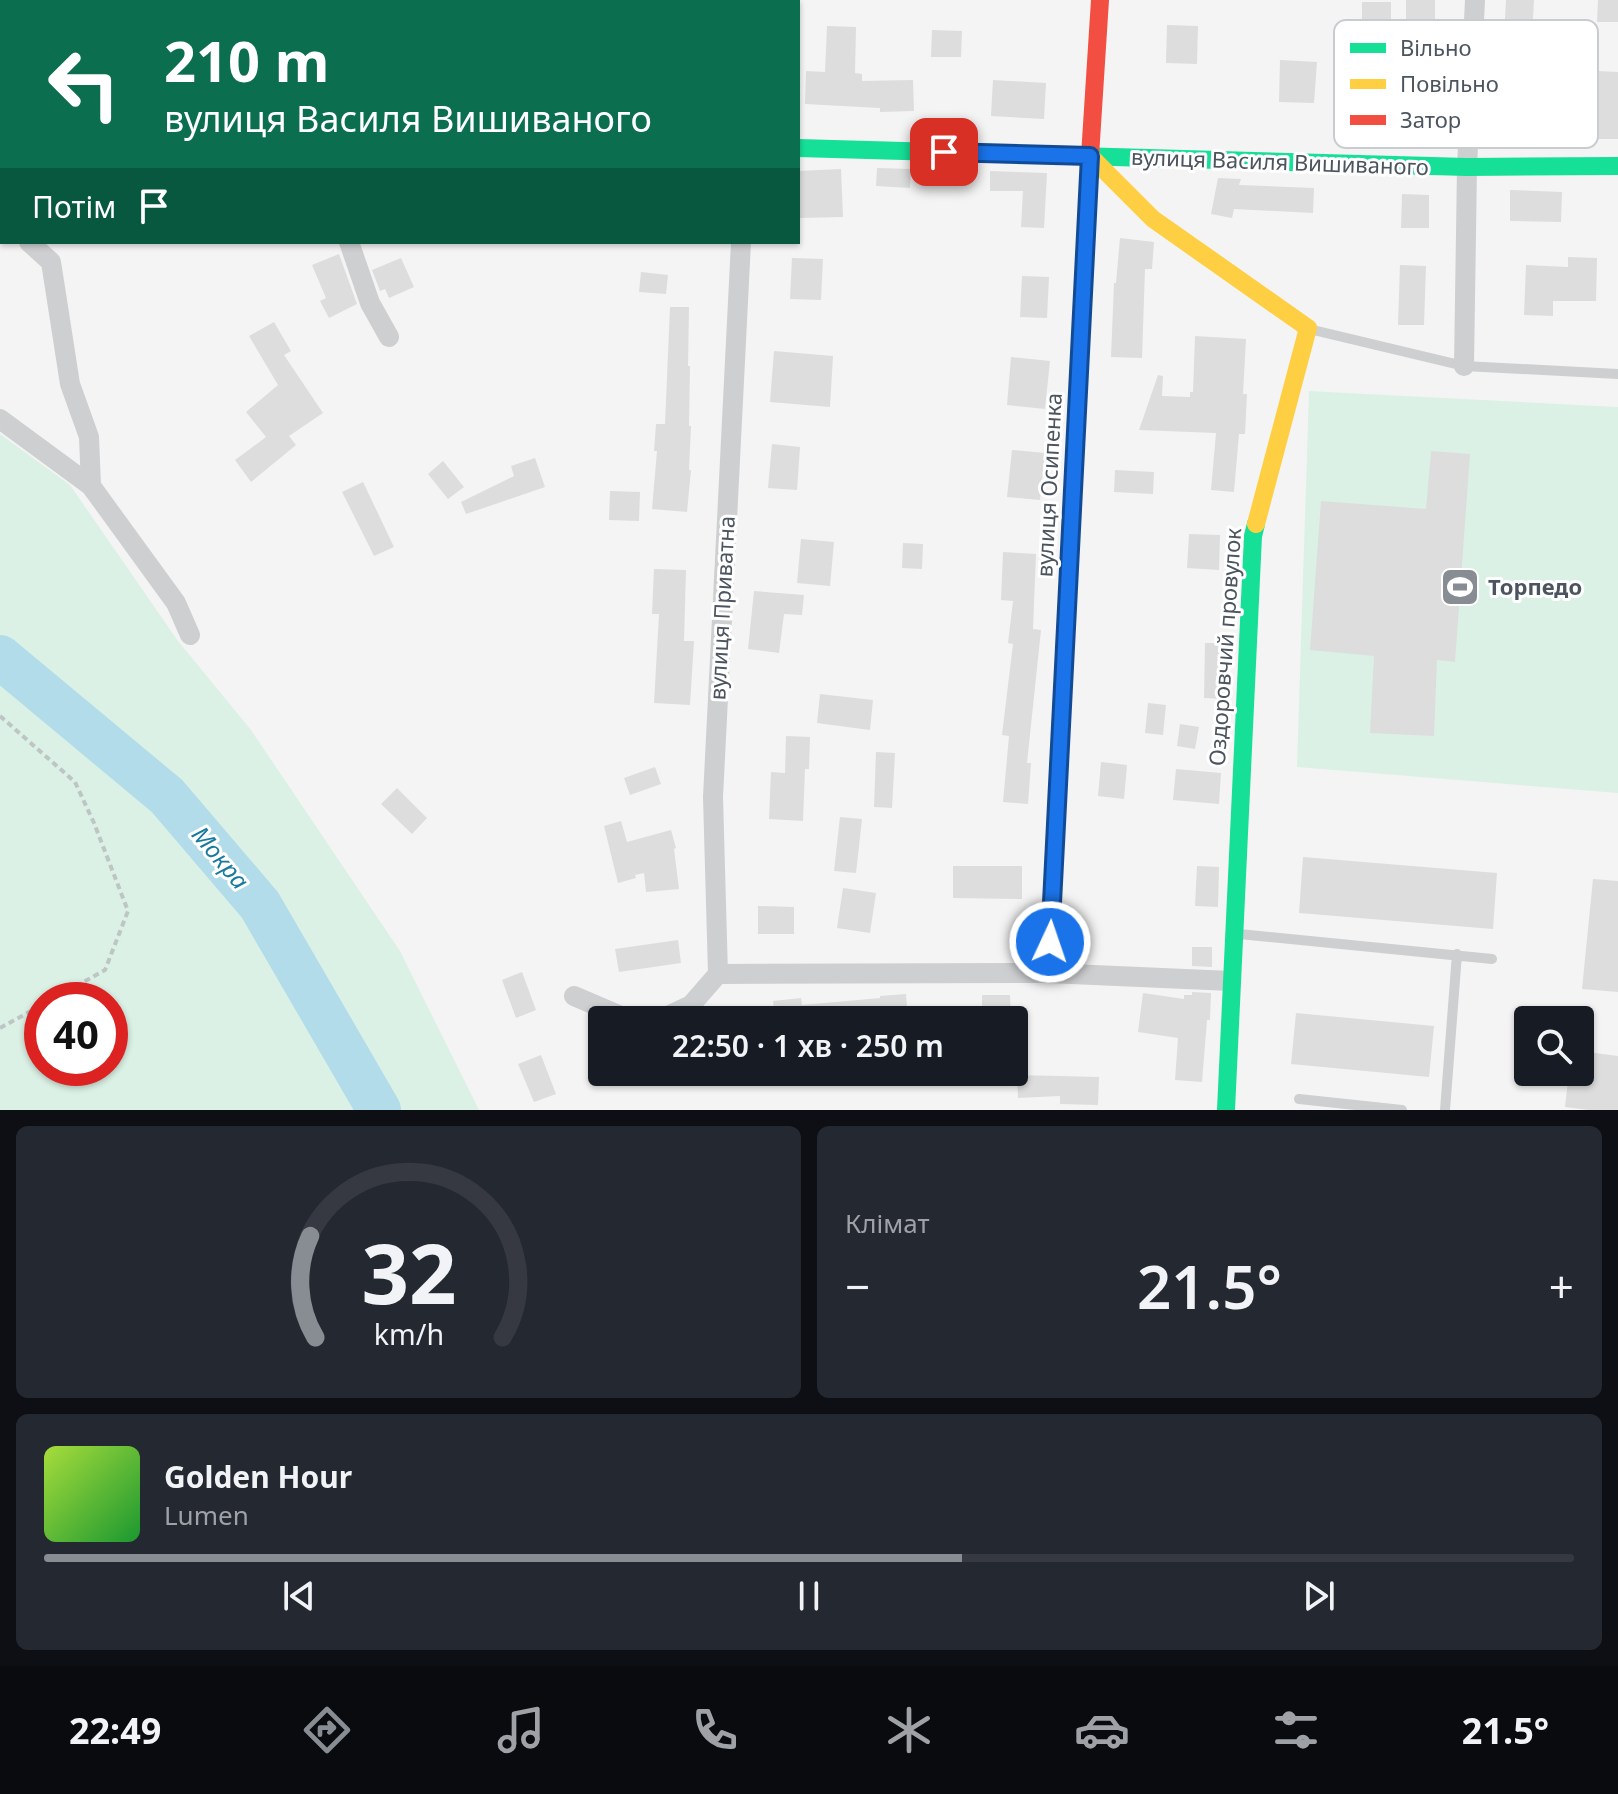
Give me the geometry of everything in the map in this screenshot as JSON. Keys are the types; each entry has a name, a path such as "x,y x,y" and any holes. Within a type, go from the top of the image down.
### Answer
{"street":[{"name":"вулиця Осипенка","path":"1048,973 1100,0"},
{"path":"1474,20 1475,0"},
{"name":"вулиця Василя Вишиваного","path":"800,148 1467,167 1618,166"},
{"path":"1464,366 1468,148"},
{"path":"1090,156 1153,219 1308,328"},
{"path":"31,244 51,262 70,384 89,437 91,486"},
{"path":"350,244 370,303 389,337"},
{"name":"вулиця Приватна","path":"718,974 713,797 741,244"},
{"name":"Оздоровчий провулок","path":"1226,1110 1253,536 1308,328"},
{"path":"0,419 91,486 176,603 190,635"},
{"path":"689,1006 718,974 1048,973 1231,981"},
{"path":"574,996 597,1006"}],"lane":[{"path":"1308,328 1464,366 1618,374"},
{"path":"1233,933 1492,959"},
{"path":"1445,1110 1457,954"},
{"path":"1299,1099 1402,1110"}],"path":[{"path":"0,716 75,782 128,911 105,970 83,982"},
{"path":"0,1028 24,1015"}],"green space":[{"name":"Торпедо","path":"1309,391 1618,407 1618,793 1297,767"},
{"path":"0,434 70,485 178,641 251,730 400,951 479,1110 0,1110"}],"building":[{"path":"1406,0 1435,0 1435,20 1406,19"},
{"path":"1506,0 1534,0 1533,20 1505,20"},
{"path":"1598,0 1618,0 1618,22 1597,20"},
{"path":"1362,2 1391,2 1391,20 1362,20"},
{"path":"1167,25 1198,26 1197,64 1166,63"},
{"path":"827,26 856,27 855,73 862,74 862,81 913,80 914,111 880,112 880,108 805,104 806,71 825,72"},
{"path":"932,30 962,31 961,57 931,57"},
{"path":"1280,60 1317,62 1314,103 1279,102"},
{"path":"1598,71 1618,72 1618,139 1598,139"},
{"path":"993,80 1046,83 1044,119 991,116"},
{"path":"877,168 911,169 910,188 876,186"},
{"path":"841,169 843,217 800,218 800,171"},
{"path":"990,171 1047,173 1044,228 1021,227 1023,191 990,191"},
{"path":"1218,178 1241,179 1239,185 1314,188 1313,213 1234,209 1232,218 1211,214"},
{"path":"1510,190 1562,192 1561,222 1510,221"},
{"path":"1402,194 1429,195 1429,228 1401,228"},
{"path":"1120,238 1154,242 1152,269 1145,269 1142,358 1111,357 1114,283"},
{"path":"339,254 357,304 329,318 320,301 326,298 312,265"},
{"path":"1568,257 1597,258 1596,301 1553,301 1553,316 1524,315 1526,265 1568,267"},
{"path":"401,258 414,287 389,298 385,289 380,291 372,270"},
{"path":"792,258 823,259 821,300 790,299"},
{"path":"1400,265 1426,266 1424,325 1398,325"},
{"path":"641,272 668,275 666,294 639,292"},
{"path":"1022,276 1049,277 1047,318 1020,317"},
{"path":"670,307 689,307 691,470 687,512 652,509 656,424 665,424"},
{"path":"274,322 291,351 284,355 323,413 289,436 296,445 251,482 235,460 266,437 246,412 278,385 249,336"},
{"path":"1195,336 1246,339 1243,394 1247,394 1245,434 1239,434 1234,492 1211,490 1216,433 1139,430 1158,375 1163,376 1162,396 1190,397 1190,392 1193,392"},
{"path":"774,351 833,356 830,407 770,402"},
{"path":"1011,357 1050,361 1045,409 1007,405"},
{"path":"772,444 800,447 797,490 768,488"},
{"path":"1012,450 1045,453 1040,500 1007,497"},
{"path":"1431,451 1470,454 1455,662 1437,660 1434,736 1370,733 1374,656 1310,650 1321,501 1426,509"},
{"path":"535,458 545,487 466,514 461,502 514,476 511,466"},
{"path":"443,461 464,487 448,499 428,474"},
{"path":"1115,470 1154,472 1153,494 1114,492"},
{"path":"363,482 394,547 374,556 342,492"},
{"path":"610,491 640,492 639,521 609,520"},
{"path":"1189,534 1220,535 1219,570 1187,568"},
{"path":"801,539 834,542 830,586 797,583"},
{"path":"903,543 923,544 922,569 902,568"},
{"path":"1003,552 1036,554 1033,629 1041,630 1027,763 1031,763 1028,804 1003,802 1009,736 1002,735 1013,644 1008,643 1013,601 1001,600"},
{"path":"654,569 686,570 684,641 694,641 690,705 654,703 659,614 652,614"},
{"path":"754,591 804,595 802,615 784,614 779,653 748,649"},
{"path":"1205,643 1225,643 1225,699 1204,698"},
{"path":"820,694 873,700 870,730 817,723"},
{"path":"1148,703 1166,705 1163,735 1145,733"},
{"path":"1180,724 1199,727 1195,749 1177,746"},
{"path":"786,736 810,737 803,821 769,819 771,772 785,773"},
{"path":"876,752 895,753 892,808 874,807"},
{"path":"1101,762 1127,765 1124,799 1098,796"},
{"path":"655,767 661,784 630,795 624,778"},
{"path":"1176,769 1221,773 1219,804 1173,800"},
{"path":"397,788 427,818 412,834 381,804"},
{"path":"840,817 862,819 856,873 834,871"},
{"path":"621,821 627,842 671,830 676,848 679,889 646,892 644,873 618,883 604,826"},
{"path":"1303,857 1497,873 1493,929 1299,913"},
{"path":"953,866 1022,866 1022,899 953,898"},
{"path":"1197,866 1219,867 1218,907 1195,906"},
{"path":"1593,879 1618,881 1618,992 1582,989"},
{"path":"843,888 876,893 870,933 837,928"},
{"path":"758,906 794,907 794,934 758,934"},
{"path":"678,940 681,963 619,972 615,949"},
{"path":"1192,947 1212,947 1212,967 1192,966"},
{"path":"522,972 536,1010 516,1018 502,980"},
{"path":"1192,992 1211,993 1202,1082 1175,1080 1178,1038 1138,1032 1143,993 1184,999 1184,995 1192,995"},
{"path":"906,994 907,1006 774,1006 773,1001 801,998 802,1005"},
{"path":"982,995 1010,995 1010,1006 982,1006"},
{"path":"1296,1013 1434,1026 1429,1077 1291,1064"},
{"path":"1594,1053 1618,1056 1618,1110 1565,1107 1567,1086 1594,1086"},
{"path":"541,1055 556,1094 534,1102 518,1064"},
{"path":"1028,1075 1099,1077 1098,1105 1060,1104 1060,1096 1018,1098 1017,1086 1028,1086"}],"waterway":[{"name":"Мокра","path":"0,657 167,796 260,905 379,1110"}],"traffic: fast":[{"path":"800,148 1467,167 1618,166"},
{"path":"1226,1110 1256,524"},
{"path":"1048,973 1069,564"}],"traffic: slow":[{"path":"1090,156 1153,219 1308,328 1256,524"}],"traffic: jam":[{"path":"1069,564 1100,0"}],"place":[{"name":"Торпедо","path":"1460,587"}],"route":[{"path":"944,152 1090,156 1050,942"}]}
